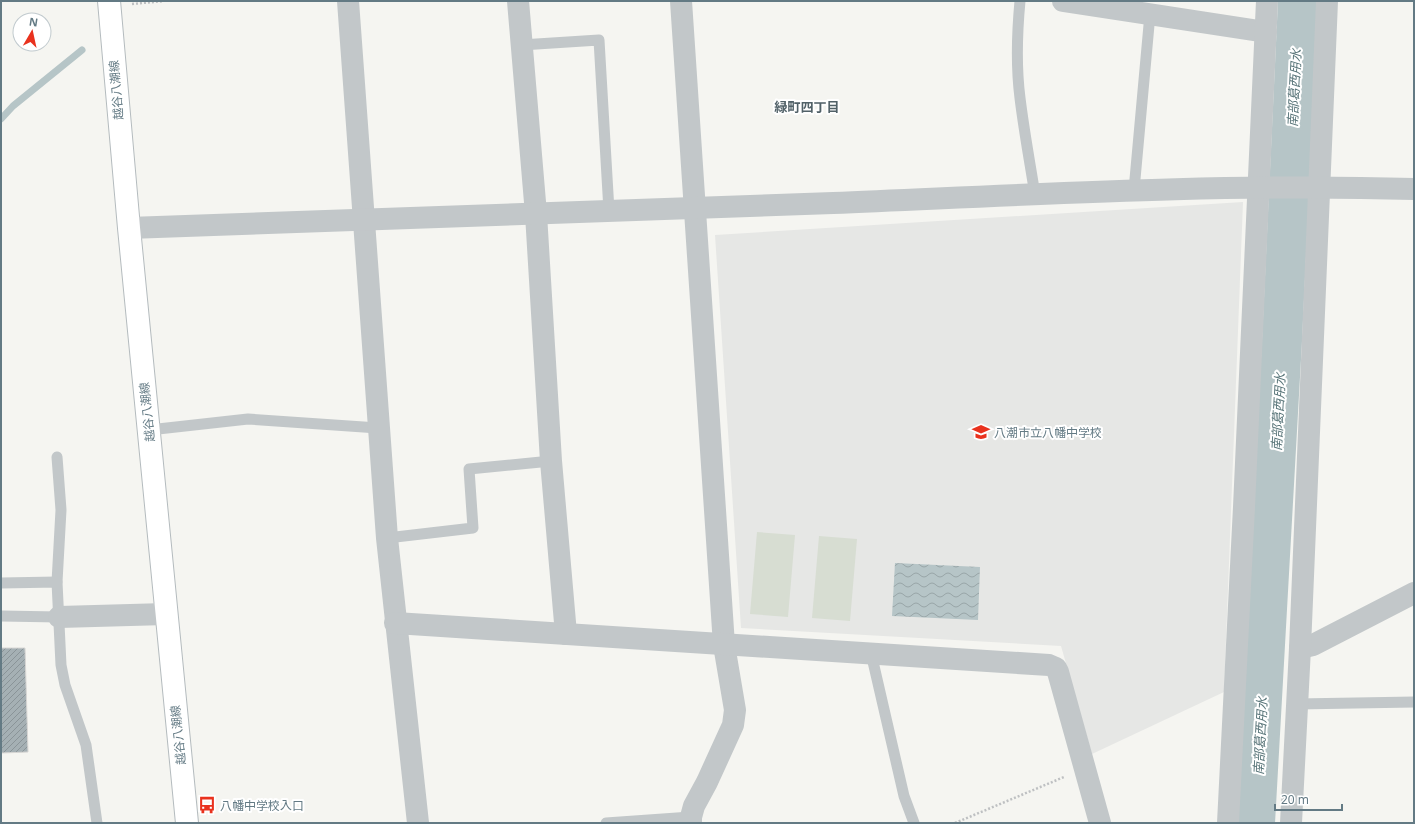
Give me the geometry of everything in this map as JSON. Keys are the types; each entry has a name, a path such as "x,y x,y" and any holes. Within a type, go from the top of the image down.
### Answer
{"main road":[{"name":"越谷八潮線","path":"108,1 187,823"}],"street":[{"path":"348,1 387,538 395,623 418,823"},
{"path":"518,1 536,214 551,461 566,634"},
{"path":"681,1 724,645 735,710 734,725 694,806 691,820"},
{"path":"1063,1 1266,32"},
{"path":"1228,823 1262,187 1267,1"},
{"path":"1291,823 1300,648 1315,187 1327,1"},
{"path":"129,228 696,208 1134,190 1262,187 1414,189"},
{"path":"1300,648 1313,645 1414,593"},
{"path":"59,617 166,614"},
{"path":"395,623 1049,665 1056,668 1100,823"}],"lane":[{"path":"1020,1 1018,73 1020,98 1035,195"},
{"path":"1134,190 1150,14"},
{"path":"521,45 599,40 609,211"},
{"path":"149,430 248,419 378,428"},
{"path":"57,457 61,510 57,582 61,665 86,745 97,823"},
{"path":"387,538 473,528 469,469 551,461"},
{"path":"1,583 57,582"},
{"path":"1,616 59,617"},
{"path":"871,653 904,796 914,823"},
{"path":"1297,704 1414,702"},
{"path":"606,823 691,820"}],"path":[{"path":"132,4 164,1"},
{"path":"955,823 1084,768"}],"shaded area":[{"name":"八潮市立八幡中学校","path":"1243,202 1224,692 1092,754 1061,646 741,628 715,235"},
{"path":"757,532 795,535 788,617 750,614"},
{"path":"819,536 857,539 850,621 812,618"}],"water":[{"path":"895,563 980,567 978,620 892,616"}],"building":[{"path":"1,648 25,648 28,752 1,753"}],"waterway":[{"name":"南部葛西用水","path":"1255,823 1282,341 1298,1"},
{"path":"1,119 13,106 82,50"}],"place":[{"name":"八潮市立八幡中学校","path":"981,432"},
{"name":"八幡中学校入口","path":"207,805"}],"district":[{"name":"緑町四丁目","path":"807,107"}]}
